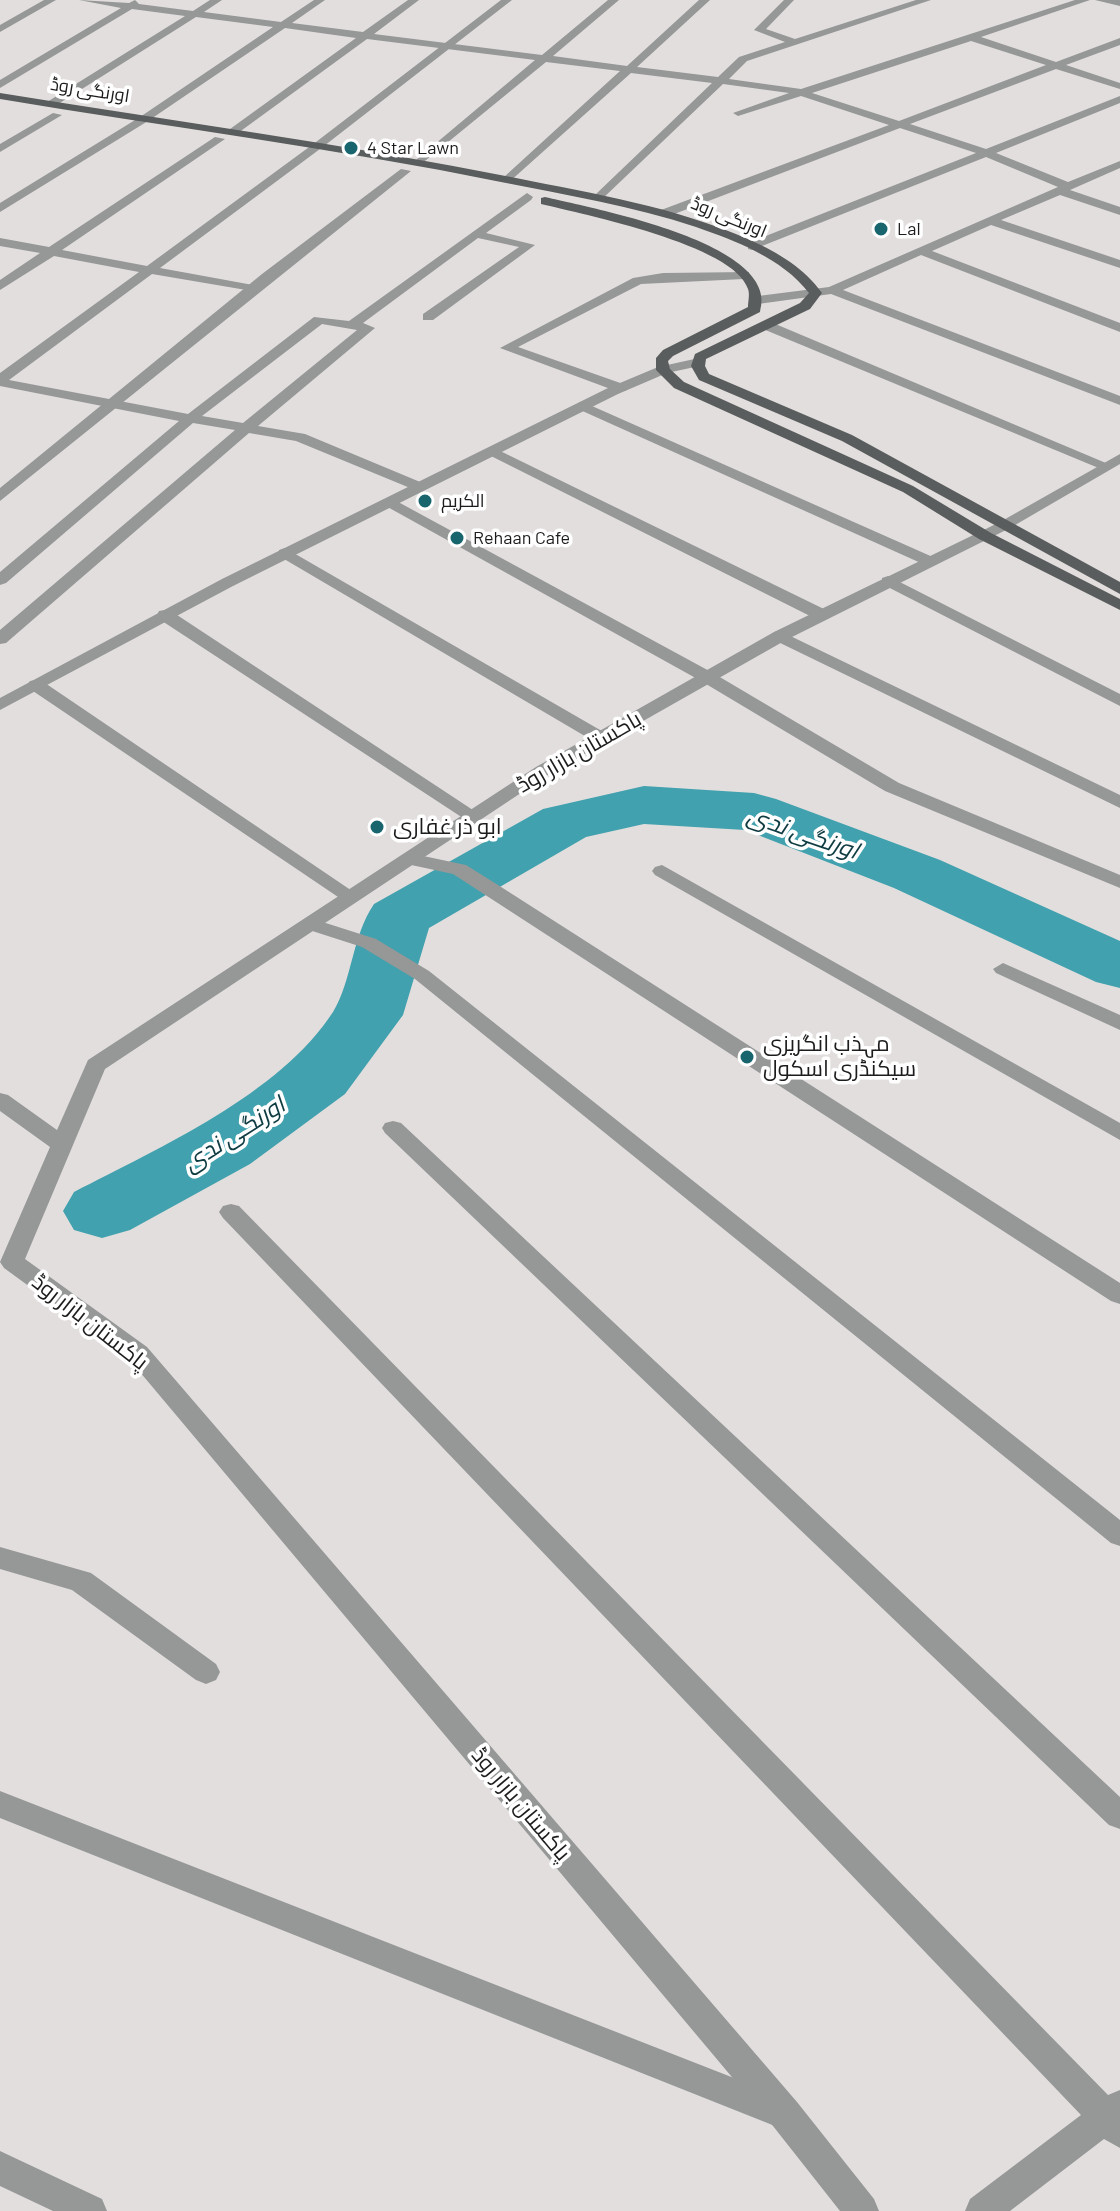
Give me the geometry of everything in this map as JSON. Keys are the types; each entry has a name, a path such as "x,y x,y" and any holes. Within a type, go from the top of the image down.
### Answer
{"main road":[{"name":"اورنگی روڈ","path":"0,96 54,110"},
{"name":"اورنگی روڈ","path":"0,106 234,131 641,224 711,250 744,275 756,289 758,300"},
{"name":"اورنگی روڈ","path":"138,122 219,139 420,162 600,197 665,213 752,246 798,272 816,293"},
{"path":"816,293 805,306 700,357 698,366 704,377 847,438 1118,585"},
{"path":"758,300 755,309 668,353 661,361 663,370 679,385 908,489 985,536 1120,605"}],"street":[{"path":"0,29 51,0"},
{"path":"84,0 135,3 193,15 721,79 802,93 985,152 1120,211"},
{"path":"0,149 217,0"},
{"path":"0,208 138,122 320,0"},
{"path":"234,131 414,0"},
{"path":"0,381 315,148 507,0"},
{"path":"420,162 614,0"},
{"path":"508,179 705,0"},
{"path":"789,0 759,30 795,42"},
{"path":"600,197 743,59 926,0"},
{"path":"738,113 1085,0"},
{"path":"1100,0 1120,3"},
{"path":"0,85 135,3"},
{"path":"970,37 1120,86"},
{"path":"665,213 1120,41"},
{"path":"752,246 1120,99"},
{"path":"0,286 219,139"},
{"path":"758,300 832,290 1120,164"},
{"path":"0,496 253,289 405,171"},
{"path":"353,324 527,197"},
{"path":"991,221 1120,264"},
{"path":"428,317 529,245 475,234"},
{"path":"0,242 253,289"},
{"path":"921,251 1120,328"},
{"path":"621,388 507,348 638,281 663,277 744,275"},
{"path":"832,290 1120,401"},
{"path":"0,580 191,418 319,320 368,328 0,639"},
{"path":"768,326 1113,462"},
{"path":"1,703 285,553 583,406 663,370 699,362"},
{"path":"0,381 111,405 300,437 420,487"},
{"path":"583,406 929,561"},
{"path":"492,451 822,615"},
{"name":"پاکستان بازار روڈ","path":"862,2211 785,2114 138,1353 6,1266 96,1065 473,816 601,738 780,636 985,536 1113,462"},
{"path":"389,502 707,677 892,787 1120,882"},
{"path":"285,553 601,738"},
{"path":"888,581 1120,701"},
{"path":"165,615 473,816"},
{"path":"780,636 1120,802"},
{"path":"36,685 351,897"},
{"path":"409,859 459,869 1120,1295"},
{"path":"662,871 1120,1133"},
{"path":"310,924 369,943 422,975 1120,1535"},
{"path":"1003,969 1120,1023"},
{"path":"0,1100 62,1145"},
{"path":"393,1128 1120,1816"},
{"path":"231,1212 1116,2117 982,2211"},
{"path":"0,1558 81,1581 206,1672"},
{"path":"0,1804 785,2114"},
{"path":"0,2168 90,2211"}],"waterway":[{"name":"اورنگی ندی","path":"102,1211 223,1146 319,1077 368,1015 398,918 565,822 644,805 754,812 917,874 1120,967"}],"place":[{"name":"4 Star Lawn","path":"351,148"},
{"name":"Lal","path":"881,229"},
{"name":"الکریم","path":"425,501"},
{"name":"Rehaan Cafe","path":"457,538"},
{"name":"ابو ذر غفاری","path":"377,827"},
{"name":"مہذب انگریزی سیکنڈری اسکول","path":"747,1057"}]}
